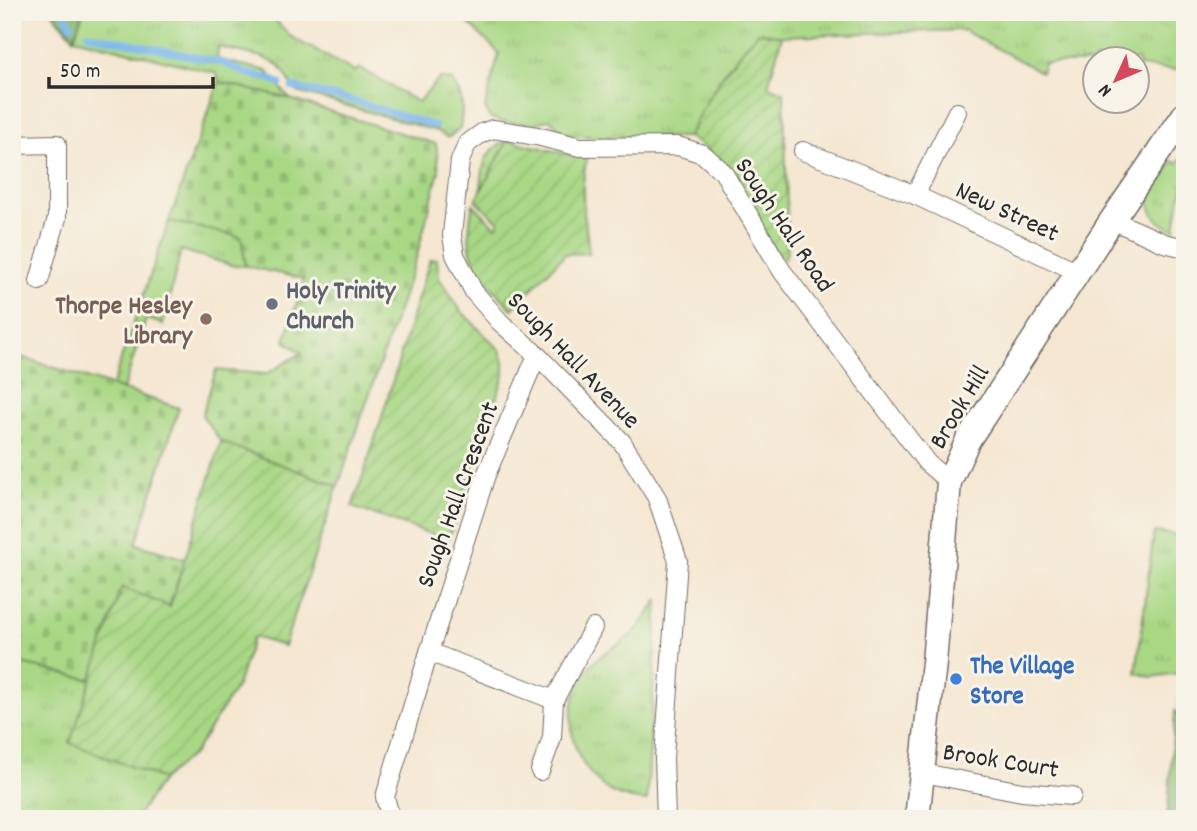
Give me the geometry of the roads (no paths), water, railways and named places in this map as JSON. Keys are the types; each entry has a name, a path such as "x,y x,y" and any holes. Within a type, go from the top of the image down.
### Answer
{"main road":[{"name":"Brook Hill","path":"917,819 950,482 968,440 1185,114"}],"street":[{"name":"New Street","path":"915,195 957,112"},
{"name":"Sough Hall Road","path":"467,144 482,133 493,130 537,136 580,147 678,146 703,154 723,172 782,271 927,463 950,482"},
{"path":"12,145 57,144 57,218 39,281"},
{"name":"Sough Hall Avenue","path":"467,144 460,161 452,235 455,255 474,292 499,322 537,355 622,442 657,498 678,561 664,758 666,819"},
{"name":"New Street","path":"803,151 915,195 1079,272"},
{"path":"1112,220 1164,243 1185,248"},
{"name":"Sough Hall Crescent","path":"391,819 385,797 429,652 486,475 537,355"},
{"path":"540,771 552,738 554,700 593,628"},
{"path":"429,652 554,700"},
{"name":"Brook Court","path":"923,773 1022,792 1072,796"}],"waterway":[{"path":"64,12 71,25"},
{"path":"88,34 224,63 280,84"},
{"path":"292,87 347,99 435,126"}],"place":[{"name":"Holy Trinity Church","path":"272,304"},
{"name":"Thorpe Hesley Library","path":"206,319"},
{"name":"The Village Store","path":"956,679"}]}
